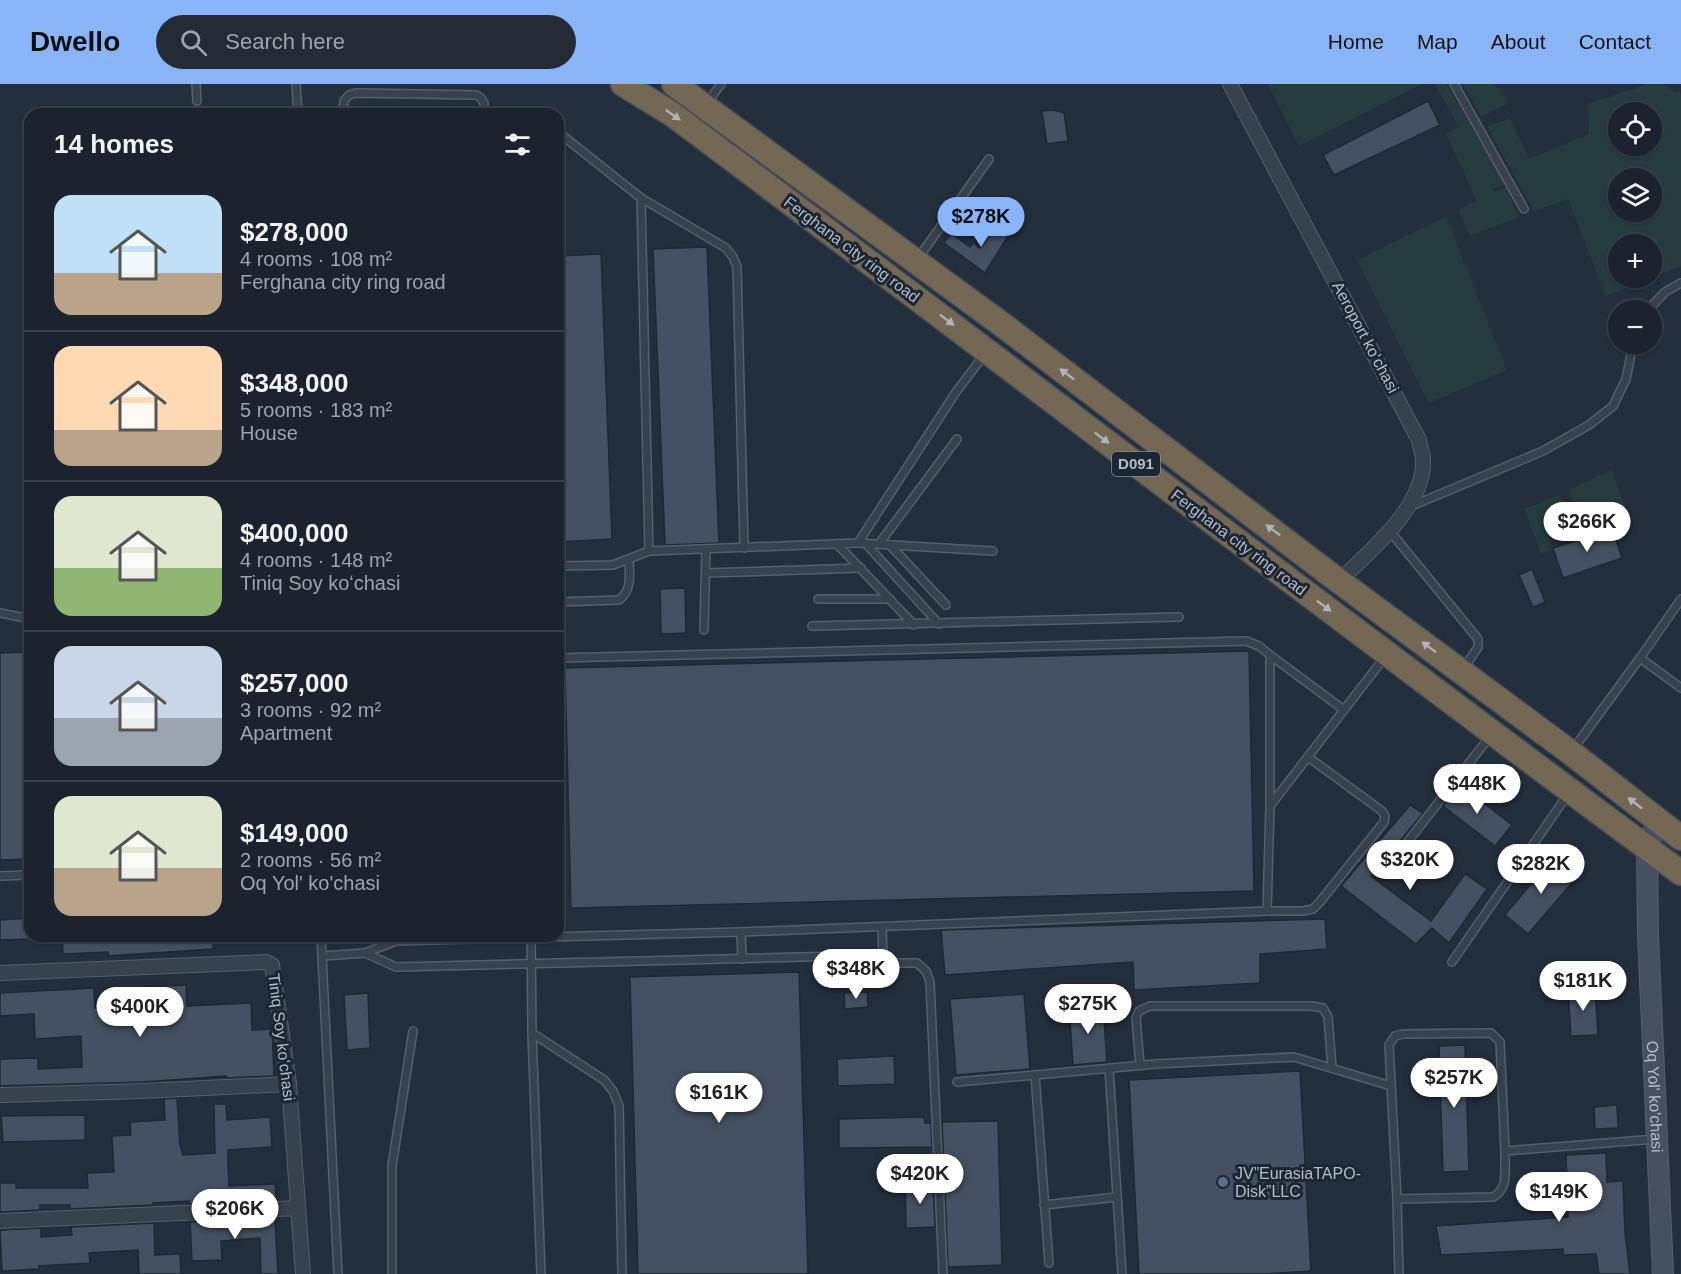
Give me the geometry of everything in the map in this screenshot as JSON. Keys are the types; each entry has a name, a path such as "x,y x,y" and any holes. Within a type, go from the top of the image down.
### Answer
{"highway":[{"name":"Ferghana city ring road","path":"623,84 672,114 1569,792 1681,873"},
{"name":"Ferghana city ring road","path":"674,84 916,261 1339,581 1570,752 1681,838"}],"street":[{"name":"Aeroport koʻchasi","path":"1230,84 1419,440 1423,458 1421,479 1409,507 1339,581"},
{"path":"1647,848 1658,822"},
{"name":"Oq Yol' ko'chasi","path":"1647,848 1647,934 1663,1274"},
{"name":"Tiniq Soy koʻchasi","path":"0,973 266,963 272,965 275,972 289,1084 303,1274"},
{"path":"0,1095 289,1084"},
{"path":"0,1221 298,1208"}],"lane":[{"path":"196,84 197,101"},
{"path":"296,84 298,108"},
{"path":"705,105 721,84"},
{"path":"1454,84 1524,209"},
{"path":"343,108 344,100 356,93 476,95 481,98 484,108"},
{"path":"564,137 641,198 726,248 733,257 737,267 744,548"},
{"path":"916,261 989,159"},
{"path":"641,198 649,551"},
{"path":"1657,300 1665,292 1681,283"},
{"path":"862,543 956,392 988,351"},
{"path":"1409,507 1543,451 1589,425 1613,406 1626,379 1631,354"},
{"path":"879,544 957,439"},
{"path":"1389,530 1478,639 1478,647 1461,671"},
{"path":"862,543 939,624"},
{"path":"564,566 613,565 649,551 862,543 993,551"},
{"path":"837,544 914,625"},
{"path":"890,545 946,605"},
{"path":"704,630 706,549"},
{"path":"564,602 619,600 626,595 629,588 628,559"},
{"path":"706,573 861,568"},
{"path":"818,599 890,599"},
{"path":"1570,752 1681,599"},
{"path":"0,613 24,618"},
{"path":"812,626 1179,617"},
{"path":"564,658 1246,641 1259,646 1344,710"},
{"path":"1270,806 1387,654"},
{"path":"1268,911 1270,655"},
{"path":"1640,658 1681,688"},
{"path":"1388,867 1492,733"},
{"path":"564,936 741,933 1312,909 1384,822 1385,816 1382,811 1308,757"},
{"path":"1452,962 1569,792"},
{"path":"0,876 24,874"},
{"path":"882,927 882,955 885,963 917,963 926,971 930,982 943,1274"},
{"path":"741,933 742,959"},
{"path":"321,942 338,1274"},
{"path":"322,956 364,953 393,942"},
{"path":"531,942 541,1274"},
{"path":"364,953 396,968 882,955"},
{"path":"1140,1065 1136,1018 1139,1011 1150,1006 1311,1006 1323,1008 1328,1017 1332,1068"},
{"path":"392,1274 392,1166 413,1031"},
{"path":"532,1033 603,1080 614,1091 619,1106 622,1274"},
{"path":"1397,1199 1493,1197 1504,1187 1505,1151 1500,1042 1491,1033 1403,1034 1395,1036 1389,1045 1400,1274"},
{"path":"957,1082 1140,1065 1294,1057 1391,1086"},
{"path":"1108,1068 1122,1274"},
{"path":"1035,1075 1049,1263"},
{"path":"1505,1151 1656,1138"},
{"path":"1044,1205 1117,1197"}],"green space":[{"path":"1268,84 1422,84 1299,146"},
{"path":"1435,84 1446,84 1505,183 1493,189 1494,192 1506,187 1519,217 1470,236 1459,210 1477,201 1446,134 1459,127"},
{"path":"1463,84 1494,84 1496,88 1501,87 1507,104 1481,117"},
{"path":"1648,84 1662,84 1676,92 1679,90 1681,95 1681,266 1662,274 1662,234 1608,234 1608,288 1626,288 1606,296 1568,199 1534,211 1487,127 1510,118 1529,159 1589,134 1588,104"},
{"path":"1446,217 1507,370 1429,403 1357,260"},
{"path":"1612,470 1629,518 1584,533 1569,490"},
{"path":"1560,495 1575,533 1550,543 1553,550 1541,554 1524,509"}],"building":[{"path":"1428,101 1440,125 1334,175 1323,155"},
{"path":"1053,110 1064,113 1068,141 1047,144 1042,111"},
{"path":"998,222 1010,233 985,273 944,243 951,233 970,247 973,243 980,248"},
{"path":"707,247 719,543 665,545 653,249"},
{"path":"601,254 612,539 564,542 564,256"},
{"path":"1612,529 1622,558 1563,578 1553,548"},
{"path":"1532,569 1545,602 1533,607 1519,575"},
{"path":"685,588 686,633 661,634 660,589"},
{"path":"1249,651 1254,891 571,908 565,668"},
{"path":"24,652 24,859 0,860 0,653"},
{"path":"1460,784 1512,825 1495,846 1443,806"},
{"path":"1410,805 1423,813 1371,876 1431,921 1465,874 1487,889 1449,943 1432,928 1416,944 1341,886"},
{"path":"1554,856 1578,876 1528,934 1505,915"},
{"path":"24,918 24,939 0,940 0,920"},
{"path":"1325,919 1327,949 1260,954 1260,983 1134,990 1133,962 945,975 941,930"},
{"path":"62,942 213,942 213,949 108,956 108,952 63,954"},
{"path":"799,972 808,1274 638,1274 630,977"},
{"path":"186,985 187,1006 251,1003 252,1030 272,1029 274,1076 0,1086 0,1059 38,1058 38,1069 82,1067 81,1036 35,1039 34,1014 0,1016 0,993 94,988 95,1008 128,1006 127,988"},
{"path":"1595,987 1598,1035 1571,1036 1568,989"},
{"path":"867,992 868,1007 845,1009 844,993"},
{"path":"368,993 370,1048 347,1050 344,995"},
{"path":"1024,994 1030,1069 956,1075 950,999"},
{"path":"1103,1005 1107,1062 1073,1065 1069,1007"},
{"path":"1465,1045 1469,1171 1443,1172 1439,1046"},
{"path":"894,1056 895,1084 838,1086 837,1059"},
{"path":"1300,1071 1311,1271 1264,1274 1139,1274 1129,1080"},
{"path":"177,1098 180,1145 183,1155 215,1153 214,1104 226,1104 227,1120 270,1117 272,1147 228,1150 229,1186 275,1184 276,1197 274,1200 189,1204 189,1201 70,1209 70,1205 40,1205 40,1210 0,1212 0,1183 16,1183 16,1188 88,1188 87,1173 114,1172 112,1136 131,1135 130,1122 165,1120 164,1099"},
{"path":"1617,1105 1618,1128 1595,1129 1594,1107"},
{"path":"85,1115 85,1140 3,1142 1,1116"},
{"path":"924,1117 925,1123 931,1123 932,1147 839,1148 839,1119"},
{"path":"998,1121 1002,1265 948,1267 942,1122"},
{"path":"1606,1153 1607,1182 1623,1181 1625,1233 1630,1274 1599,1274 1596,1254 1563,1255 1563,1249 1441,1255 1436,1226 1568,1217 1566,1155"},
{"path":"933,1181 935,1227 906,1228 905,1182"},
{"path":"275,1218 278,1274 261,1274 260,1238 221,1241 222,1260 192,1261 190,1222"},
{"path":"154,1223 155,1255 180,1254 181,1274 139,1274 138,1250 89,1253 90,1263 2,1271 0,1230 41,1228 41,1237 72,1235 71,1227"}],"place":[{"name":"JV”EurasiaTAPO- Disk”LLC","path":"1223,1182"}]}
